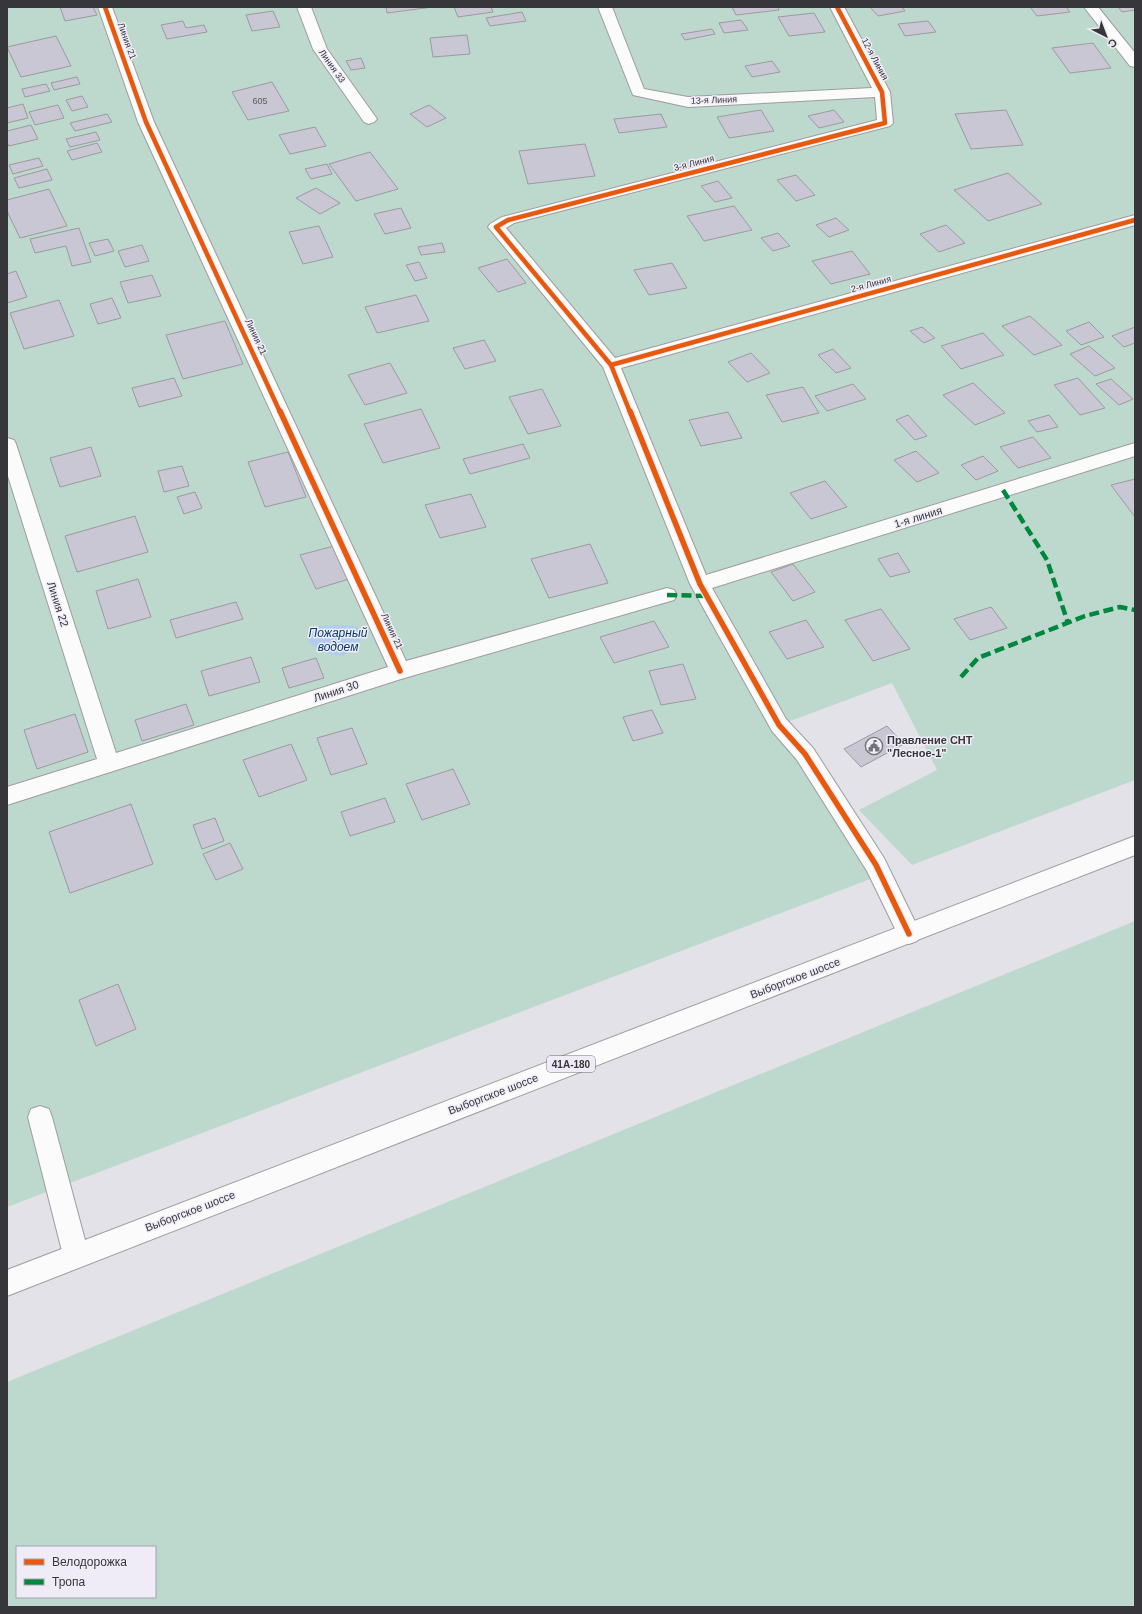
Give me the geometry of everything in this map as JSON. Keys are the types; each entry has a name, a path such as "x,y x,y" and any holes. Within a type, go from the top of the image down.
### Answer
{"street":[{"name":"Линия 21","path":"105,7 146,122 400,671"},
{"name":"Линия 33","path":"304,7 320,49 370,119"},
{"name":"13-я Линия","path":"605,7 638,92 688,102 882,92"},
{"name":"12-я Линия","path":"837,7 882,92 885,123"},
{"path":"1091,7 1135,63"},
{"name":"3-я Линия","path":"611,365 496,227 508,220 885,123"},
{"name":"2-я Линия","path":"611,365 1135,220"},
{"path":"611,365 700,584 779,725 805,754 876,865 909,934"},
{"name":"Линия 22","path":"7,444 109,764"},
{"name":"1-я линия","path":"700,584 1135,449"},
{"name":"Линия 30","path":"7,796 400,671 667,595"},
{"name":"Выборгское шоссе","path":"7,1283 1135,845"},
{"path":"40,1117 76,1255"}],"green space":[{"path":"7,7 1135,7 1135,780 912,865 859,810 937,770 892,683 779,725 881,875 7,1207"},
{"path":"1135,921 1135,1607 7,1607 7,1382"}],"water":[{"name":"Пожарный водоем","path":"319,626 356,626 365,633 358,643 343,656 323,652 314,647 307,639"}],"building":[{"path":"60,7 93,7 97,15 65,21"},
{"path":"386,7 433,7 387,13"},
{"path":"454,7 491,7 493,12 458,17"},
{"path":"732,7 778,7 779,10 736,15"},
{"path":"870,7 902,7 905,11 878,16"},
{"path":"1030,7 1066,7 1070,12 1037,16"},
{"path":"1118,7 1135,7 1135,10 1122,12"},
{"path":"273,11 280,27 252,31 246,15"},
{"path":"522,12 526,21 490,26 486,18"},
{"path":"814,13 825,32 789,36 778,17"},
{"path":"741,20 748,30 724,33 719,23"},
{"path":"183,21 186,28 204,25 207,32 167,39 161,25"},
{"path":"928,21 936,32 905,36 898,24"},
{"path":"712,29 715,34 685,40 681,34"},
{"path":"467,35 470,54 433,57 430,38"},
{"path":"56,36 71,66 21,77 7,47"},
{"path":"1093,43 1111,68 1070,73 1052,48"},
{"path":"361,58 365,68 351,70 346,61"},
{"path":"772,61 780,72 752,77 745,66"},
{"path":"77,77 80,84 54,90 51,83"},
{"path":"272,82 289,111 248,120 232,92"},
{"path":"46,84 50,91 25,97 22,89"},
{"path":"82,96 88,107 72,111 66,100"},
{"path":"23,104 28,118 7,123 7,108"},
{"path":"58,105 64,118 35,125 29,112"},
{"path":"429,105 446,118 427,127 410,114"},
{"path":"761,110 774,131 729,138 717,117"},
{"path":"834,110 844,122 819,128 808,116"},
{"path":"1006,110 1023,145 971,149 955,114"},
{"path":"107,114 112,122 75,131 70,123"},
{"path":"661,114 667,127 619,133 614,119"},
{"path":"31,125 38,139 9,146 7,142 7,131"},
{"path":"315,127 326,146 290,154 279,135"},
{"path":"96,132 100,140 70,147 66,139"},
{"path":"97,143 102,152 72,160 67,151"},
{"path":"585,144 595,176 528,184 519,151"},
{"path":"370,152 398,189 356,201 329,164"},
{"path":"39,158 43,166 13,174 9,165"},
{"path":"327,164 332,174 311,179 305,169"},
{"path":"47,169 52,180 19,188 14,178"},
{"path":"1008,173 1042,204 988,221 954,190"},
{"path":"796,175 815,195 796,201 777,180"},
{"path":"718,181 732,198 715,202 701,186"},
{"path":"316,188 340,203 320,214 296,198"},
{"path":"49,189 67,226 20,238 7,211 7,200"},
{"path":"734,206 752,230 704,241 687,216"},
{"path":"401,208 411,228 385,234 374,214"},
{"path":"836,218 849,230 829,237 816,225"},
{"path":"946,225 965,243 939,252 920,234"},
{"path":"319,226 333,257 303,264 289,232"},
{"path":"79,228 91,262 72,266 66,246 35,253 30,239"},
{"path":"778,233 790,246 773,251 761,238"},
{"path":"108,239 114,251 95,256 89,243"},
{"path":"442,243 445,252 421,255 418,247"},
{"path":"142,245 149,261 125,267 118,251"},
{"path":"852,251 870,274 831,284 812,261"},
{"path":"507,259 526,283 498,292 478,268"},
{"path":"419,262 427,278 415,281 406,265"},
{"path":"672,263 687,288 649,295 634,270"},
{"path":"16,271 27,297 7,303 7,274"},
{"path":"152,275 161,296 128,303 120,282"},
{"path":"416,295 429,321 377,333 365,307"},
{"path":"112,298 121,318 98,324 90,304"},
{"path":"59,300 74,336 24,349 10,313"},
{"path":"1030,316 1062,345 1034,355 1002,326"},
{"path":"225,321 243,364 183,379 166,335"},
{"path":"1089,322 1104,337 1081,345 1066,331"},
{"path":"922,327 935,338 924,343 910,331"},
{"path":"1135,327 1135,343 1124,347 1112,336"},
{"path":"983,333 1004,355 961,369 941,346"},
{"path":"484,340 496,361 465,369 453,348"},
{"path":"1089,346 1115,368 1095,376 1070,354"},
{"path":"833,349 851,368 836,373 818,355"},
{"path":"751,353 770,373 747,382 728,362"},
{"path":"390,363 407,393 365,405 348,375"},
{"path":"174,378 182,396 139,407 132,388"},
{"path":"1078,378 1105,408 1080,415 1054,385"},
{"path":"1111,379 1133,399 1119,405 1096,384"},
{"path":"973,383 1005,413 975,425 943,395"},
{"path":"853,384 866,399 827,411 815,396"},
{"path":"803,387 819,413 782,422 766,395"},
{"path":"542,389 561,426 528,434 509,397"},
{"path":"421,409 440,448 383,463 364,424"},
{"path":"728,412 742,438 701,446 689,420"},
{"path":"908,415 927,436 915,440 896,420"},
{"path":"1049,415 1058,427 1037,432 1028,421"},
{"path":"1033,437 1051,458 1018,468 1000,447"},
{"path":"523,444 530,458 470,474 463,459"},
{"path":"91,447 101,476 60,487 50,458"},
{"path":"916,451 939,473 917,482 894,460"},
{"path":"288,452 306,497 265,507 248,462"},
{"path":"983,456 998,471 976,480 961,465"},
{"path":"182,466 189,486 164,492 158,471"},
{"path":"1135,479 1135,517 1111,485"},
{"path":"825,481 847,507 811,519 790,493"},
{"path":"195,492 202,508 184,514 177,497"},
{"path":"471,494 486,527 440,538 425,505"},
{"path":"135,516 148,552 77,572 65,536"},
{"path":"590,544 608,583 549,598 531,559"},
{"path":"334,546 349,579 316,589 300,555"},
{"path":"898,553 910,572 890,577 878,559"},
{"path":"793,564 815,592 793,601 771,572"},
{"path":"138,579 151,617 108,629 96,591"},
{"path":"236,602 243,619 176,638 170,620"},
{"path":"991,607 1007,628 970,640 954,619"},
{"path":"881,609 910,649 873,661 845,620"},
{"path":"806,620 824,647 787,659 769,632"},
{"path":"654,621 669,647 614,663 600,637"},
{"path":"251,657 260,682 209,696 201,671"},
{"path":"316,658 324,678 289,688 282,668"},
{"path":"683,664 696,699 661,705 649,671"},
{"path":"186,704 194,725 142,741 135,720"},
{"path":"652,710 663,733 633,741 623,717"},
{"path":"75,714 88,752 37,769 24,730"},
{"name":"Правление СНТ \"Лесное-1\"","path":"887,726 904,744 861,767 844,749"},
{"path":"352,728 367,764 331,775 317,738"},
{"path":"291,744 307,780 259,797 243,760"},
{"path":"453,769 470,804 422,820 406,784"},
{"path":"385,798 395,822 350,836 341,812"},
{"path":"131,804 153,864 70,893 49,832"},
{"path":"215,818 224,841 202,849 193,825"},
{"path":"230,843 243,869 216,880 203,854"},
{"path":"118,984 136,1029 96,1046 79,1000"}],"marked path":[{"path":"1003,490 1047,560 1068,623"},
{"path":"667,595 707,596"},
{"path":"961,677 978,658 1085,616 1120,607 1135,610"}],"cycle path":[{"path":"105,7 146,122 400,671"},
{"path":"837,7 882,92 885,123 508,220 496,227 611,365 700,584 779,725 805,754 876,865 909,934"},
{"path":"611,365 1135,220"}],"place":[{"name":"Правление СНТ \"Лесное-1\"","path":"874,746"}]}
